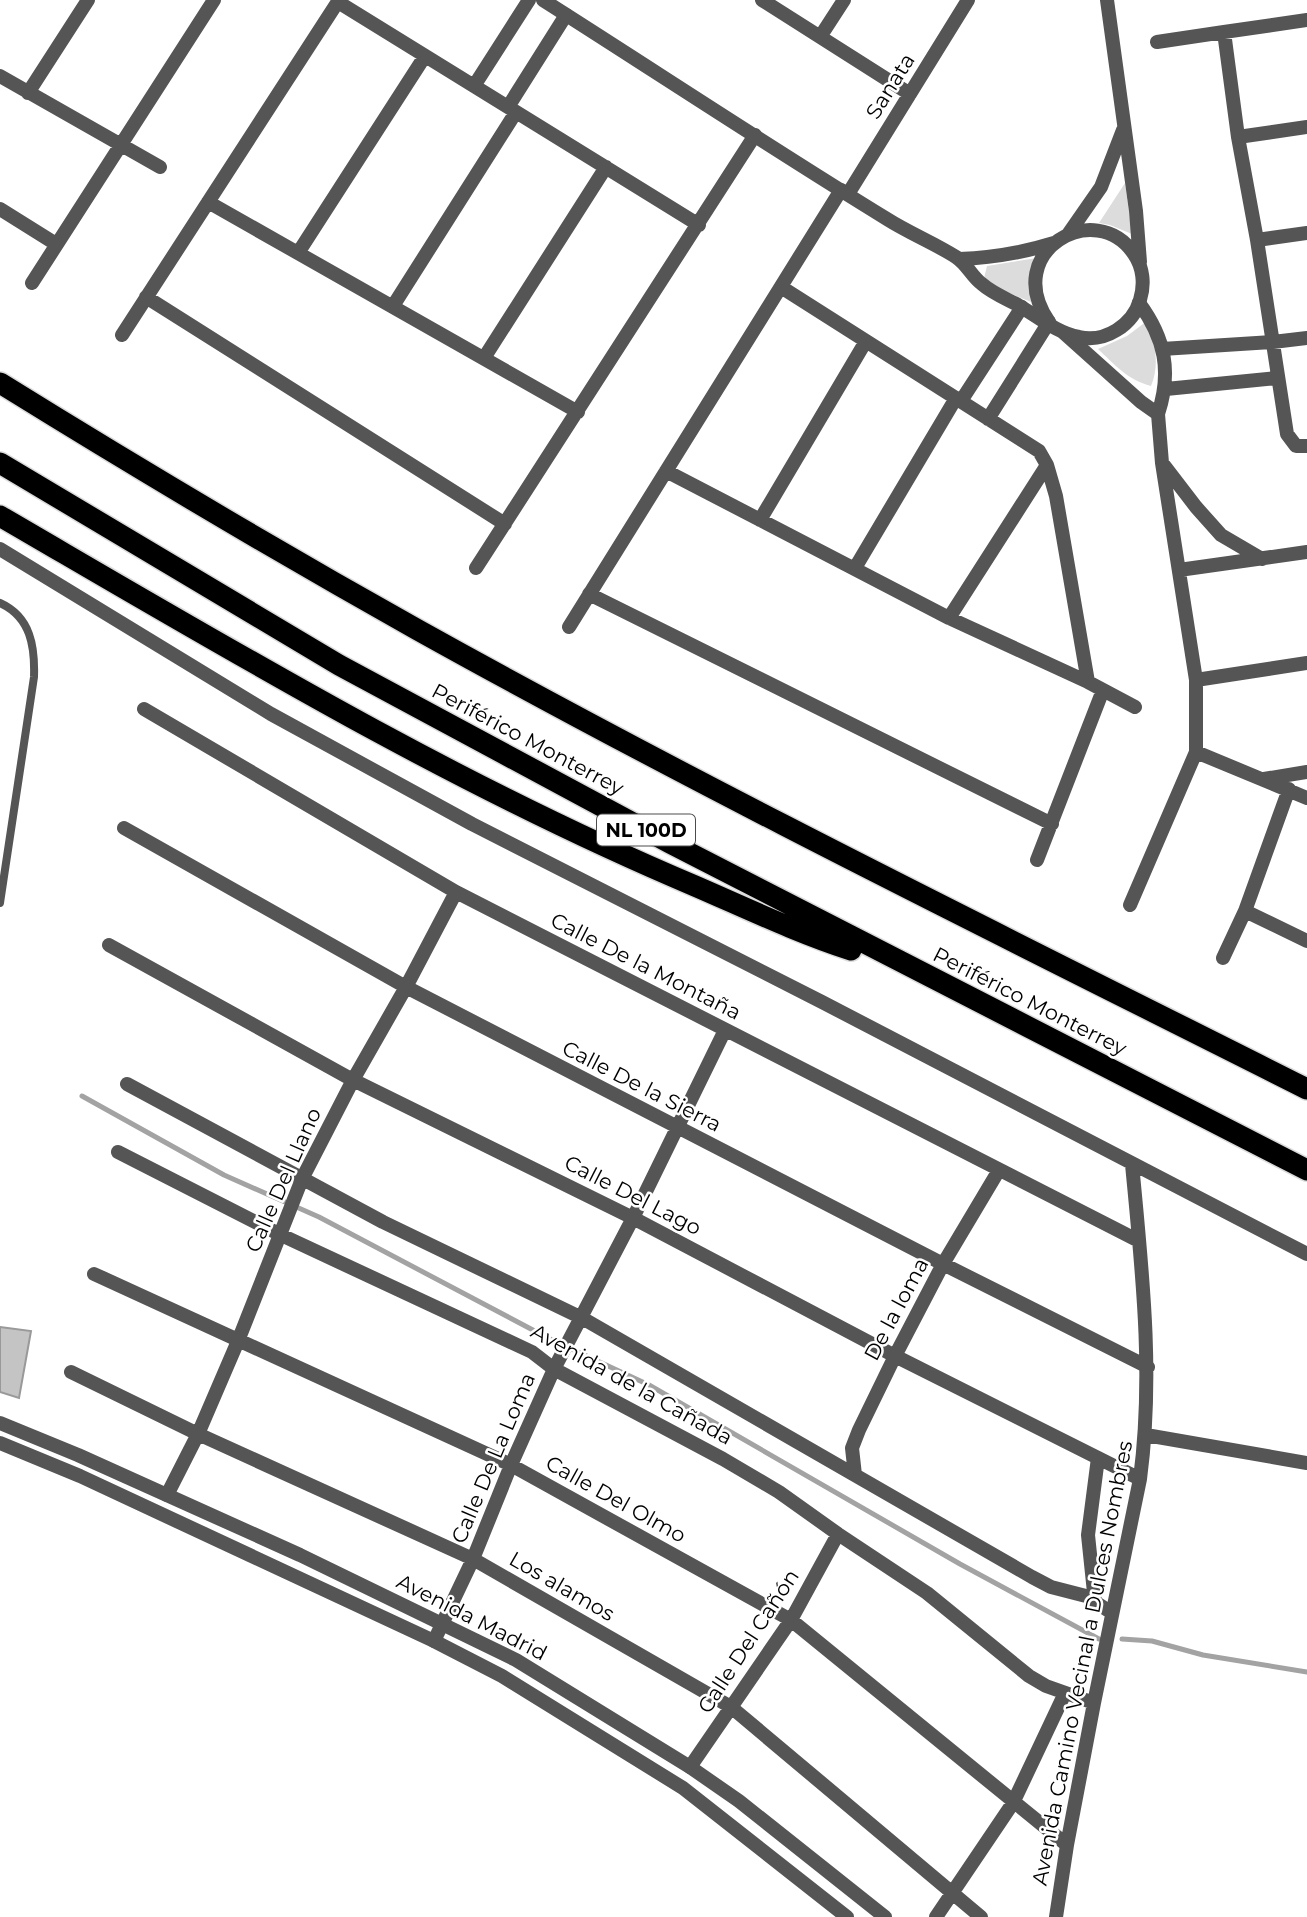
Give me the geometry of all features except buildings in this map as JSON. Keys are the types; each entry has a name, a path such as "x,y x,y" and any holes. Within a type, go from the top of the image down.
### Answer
{"highway":[{"path":"0,383 265,543 421,631 720,791 1307,1089"},
{"name":"Periférico Monterrey","path":"0,463 339,665 670,843 1307,1170"},
{"path":"0,516 343,712 559,826 847,949 890,957"}],"street":[{"path":"28,93 88,0"},
{"path":"32,283 214,0"},
{"path":"474,86 529,0"},
{"path":"543,0 844,192 959,259 982,285 1049,322 1158,414"},
{"path":"762,0 910,94"},
{"path":"820,37 845,0"},
{"name":"Sanata","path":"569,627 781,286 910,94 968,0"},
{"path":"1064,333 1081,338 1099,338 1116,331 1129,320 1139,303 1143,287 1107,0"},
{"path":"122,335 338,1 699,225"},
{"path":"393,306 512,110 566,15"},
{"path":"1157,42 1307,20"},
{"path":"1224,32 1238,137 1287,434 1296,446 1307,446"},
{"path":"298,253 425,56"},
{"path":"0,76 160,167"},
{"path":"1238,137 1307,127"},
{"path":"1069,233 1101,187 1124,128"},
{"path":"476,568 755,135"},
{"path":"484,358 606,167"},
{"path":"208,202 578,412"},
{"path":"0,209 56,244"},
{"path":"959,259 1013,254 1054,242 1069,233 1087,230 1105,233 1121,241 1133,253 1141,270"},
{"path":"1257,240 1307,233"},
{"path":"1049,322 1039,308 1034,290 1035,273 1042,256 1054,242"},
{"path":"781,286 1039,452 1047,465 1056,496 1088,682"},
{"path":"146,297 505,524"},
{"path":"1130,905 1196,752 1196,680 1162,463 1158,414 1166,389 1162,349 1155,324 1139,303"},
{"path":"855,568 958,400 1022,307"},
{"path":"988,419 1049,322"},
{"path":"1162,349 1307,338"},
{"path":"760,520 866,341"},
{"path":"1166,389 1278,378"},
{"path":"1162,463 1196,508 1221,535 1262,559"},
{"path":"950,618 1047,465"},
{"path":"666,471 950,618 1088,682 1135,707"},
{"path":"0,549 271,714 471,824 822,1002 1307,1254"},
{"path":"1179,570 1307,552"},
{"path":"589,594 1052,824"},
{"path":"1196,680 1307,663"},
{"path":"1037,860 1103,690"},
{"name":"Calle De la Montaña","path":"144,709 457,892 1139,1241"},
{"path":"1196,752 1307,798"},
{"path":"1264,779 1307,772"},
{"path":"1223,958 1245,911 1289,789"},
{"name":"Calle De la Sierra","path":"124,828 406,987 1148,1367"},
{"name":"Calle Del Llano","path":"167,1495 198,1434 238,1341 300,1183 353,1080 457,892"},
{"path":"1245,911 1307,941"},
{"name":"Calle Del Lago","path":"109,945 353,1080 634,1218 895,1356 1140,1479"},
{"name":"Calle De La Loma","path":"434,1641 473,1559 511,1465 557,1364 634,1218 725,1030"},
{"name":"Avenida de la Cañada","path":"127,1084 300,1183 579,1322 855,1475 1031,1577 1051,1587 1086,1596 1112,1613"},
{"name":"Avenida de la Cañada","path":"118,1152 279,1234 557,1364 779,1492 927,1593 1028,1676 1094,1703"},
{"name":"Avenida Camino Vecinal a Dulces Nombres","path":"1056,1917 1067,1845 1140,1479 1146,1435 1148,1367 1132,1164"},
{"name":"De la loma","path":"855,1475 852,1448 895,1356 943,1264 999,1170"},
{"name":"Calle Del Olmo","path":"94,1274 511,1465 791,1620 1067,1845"},
{"name":"Los alamos","path":"71,1372 198,1434 473,1559 731,1707 981,1917"},
{"name":"Avenida Madrid","path":"0,1423 300,1555 516,1660 690,1767 739,1801 885,1917"},
{"path":"1146,1435 1307,1463"},
{"name":"Avenida Madrid","path":"0,1443 80,1476 434,1641 502,1676 683,1787 847,1917"},
{"path":"1095,1602 1088,1535 1098,1458"},
{"name":"Calle Del Cañón","path":"690,1767 791,1620 838,1534"},
{"path":"936,1917 1013,1803 1065,1693"}],"lane":[{"path":"0,603 22,619 32,637 35,654 34,677 0,903"}],"shaded area":[{"path":"1125,183 1132,234 1099,223"},
{"path":"1037,258 1029,280 1033,299 1031,302 997,288 984,278 987,266"},
{"path":"1147,321 1155,354 1151,386 1129,376 1098,349 1127,336"}],"waterway":[{"path":"82,1096 224,1175 319,1217 548,1338 649,1385 960,1564 1099,1639"},
{"path":"1122,1639 1152,1641 1203,1655 1307,1672"}]}
